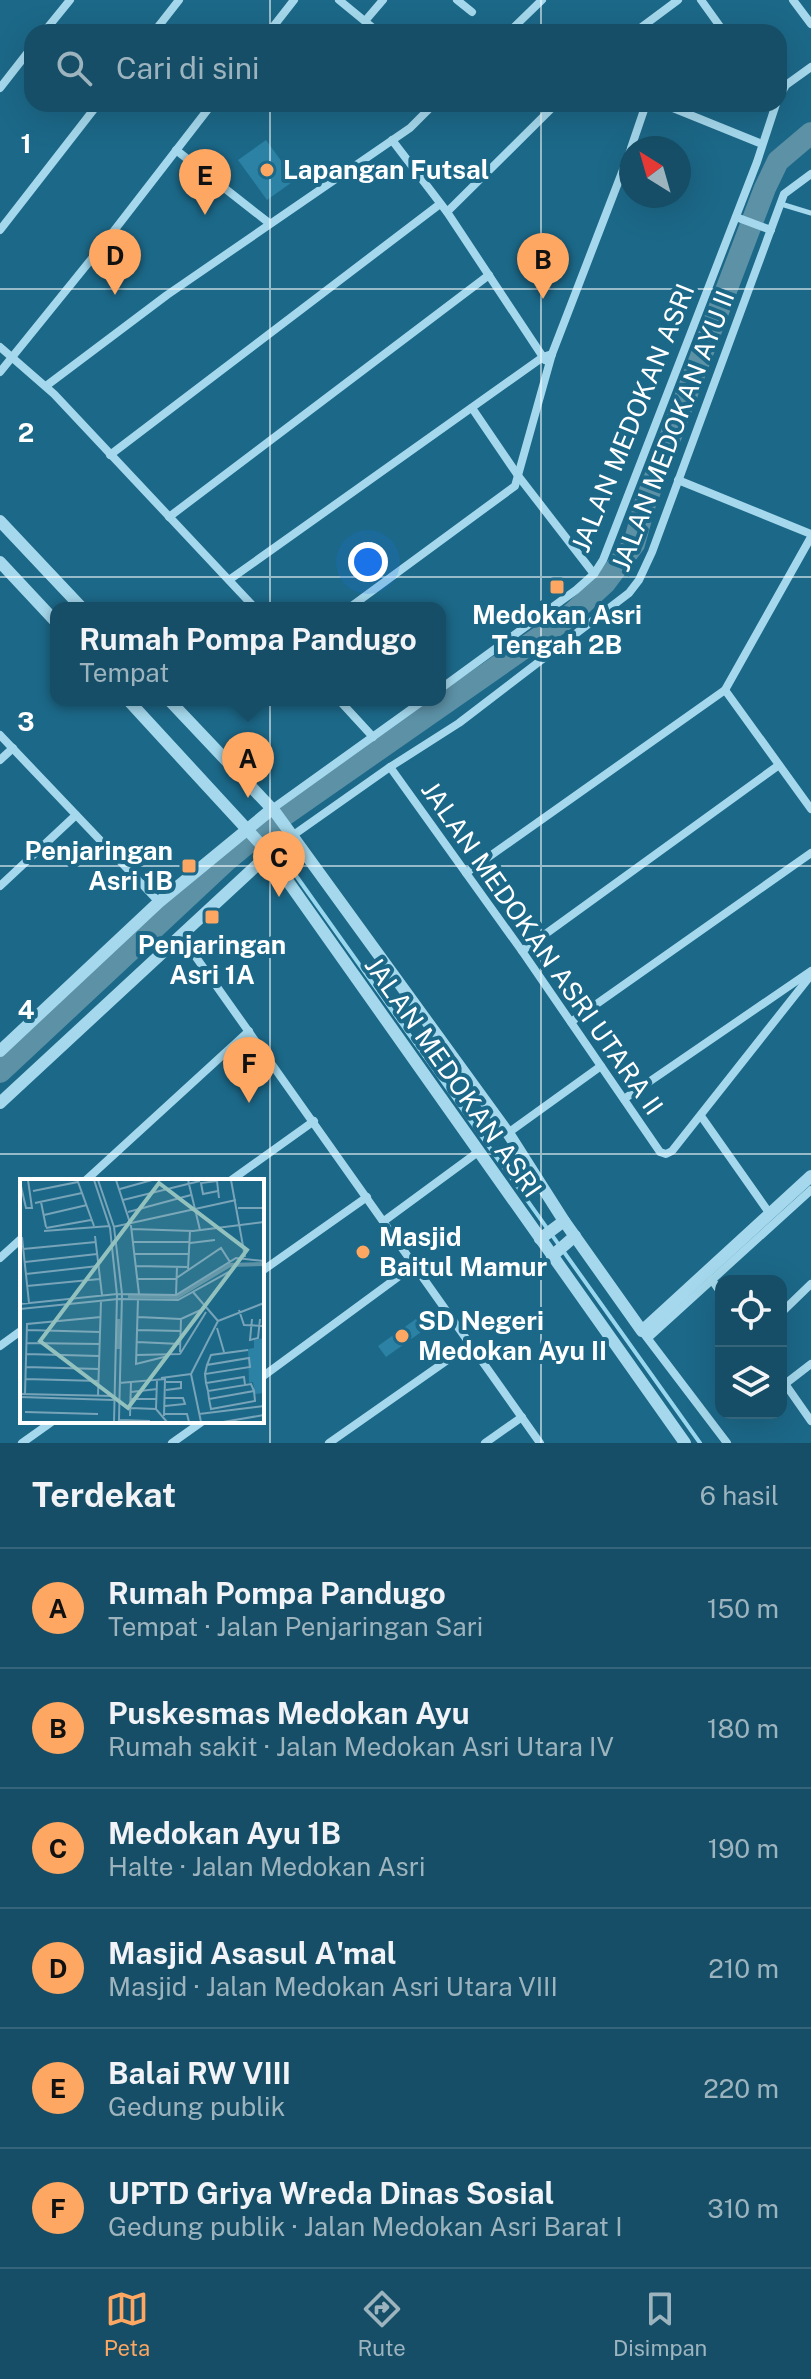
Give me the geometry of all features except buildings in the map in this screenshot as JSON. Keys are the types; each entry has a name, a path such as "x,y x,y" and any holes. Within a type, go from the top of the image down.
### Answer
{"street":[{"path":"50,24 70,0"},
{"path":"160,24 179,0"},
{"path":"275,24 294,0"},
{"path":"339,0 369,24"},
{"path":"365,21 383,0"},
{"path":"457,0 472,12"},
{"path":"517,24 542,0"},
{"path":"646,24 678,0"},
{"path":"701,0 718,24"},
{"path":"793,0 811,24"},
{"path":"0,88 24,57"},
{"path":"787,87 811,67"},
{"path":"0,230 92,112"},
{"path":"0,372 206,112"},
{"path":"46,386 167,295 410,128 426,112"},
{"path":"447,212 548,112"},
{"path":"635,136 643,112"},
{"path":"683,112 762,144"},
{"name":"JALAN MEDOKAN ASRI","path":"446,685 594,574 603,560 739,218 773,112"},
{"path":"392,140 447,212 548,359"},
{"path":"176,150 269,223"},
{"name":"JALAN MEDOKAN AYU II","path":"291,834 459,723 629,593 652,552 768,228 790,188 811,174"},
{"path":"357,602 515,486 548,359 619,179"},
{"path":"110,455 440,204"},
{"path":"739,218 768,228"},
{"path":"169,517 489,275"},
{"path":"0,347 46,386 249,602"},
{"path":"229,580 472,408 548,359"},
{"path":"472,408 519,477 594,574"},
{"path":"466,873 725,690 800,560 811,536 678,480"},
{"path":"0,521 76,602"},
{"path":"800,560 811,562"},
{"path":"0,562 50,616"},
{"path":"725,690 811,809"},
{"name":"JALAN MEDOKAN ASRI","path":"134,706 267,851 478,1152 554,1254 678,1441"},
{"name":"JALAN MEDOKAN ASRI","path":"175,706 273,810 291,834 508,1133 561,1224 645,1334"},
{"path":"345,706 373,737"},
{"path":"0,1051 159,902 273,810 416,706"},
{"path":"0,735 159,902"},
{"path":"0,760 13,748"},
{"path":"522,951 779,765"},
{"name":"JALAN MEDOKAN ASRI UTARA II","path":"390,767 522,951 660,1152 666,1154 672,1151 701,1116 770,1214"},
{"path":"0,886 76,815"},
{"path":"0,1103 181,936 267,851 291,834"},
{"path":"571,1022 811,853"},
{"path":"181,936 540,1443"},
{"path":"624,1099 811,973"},
{"path":"701,1116 811,973"},
{"path":"87,1179 249,1031"},
{"path":"508,1133 601,1066"},
{"path":"233,1179 314,1121"},
{"path":"384,1221 478,1152"},
{"path":"645,1334 811,1176"},
{"path":"645,1334 712,1280 811,1190"},
{"path":"264,1270 367,1197"},
{"path":"542,1238 561,1224"},
{"path":"554,1254 573,1239"},
{"path":"0,1258 20,1240"},
{"path":"264,1376 413,1266"},
{"path":"712,1280 715,1284"},
{"path":"787,1307 811,1284"},
{"path":"0,1346 20,1331"},
{"path":"645,1334 727,1443"},
{"path":"329,1443 469,1345"},
{"path":"787,1379 811,1364"},
{"path":"787,1387 811,1421"},
{"path":"485,1443 522,1417"},
{"path":"22,1443 50,1423"},
{"path":"172,1443 200,1423"}],"lane":[{"path":"780,204 811,213"}],"shaded area":[{"name":"Lapangan Futsal","path":"266,140 295,180 267,200 238,160"},
{"path":"430,1309 438,1320 386,1357 378,1346"}],"waterway":[{"path":"446,702 567,618 605,583 634,544 645,504 765,188 778,161 811,133"},
{"path":"0,1072 263,830 441,706"},
{"path":"282,856 700,1443"}],"place":[{"name":"Lapangan Futsal","path":"267,170"},
{"name":"Balai RW VIII","path":"205,215"},
{"name":"Masjid Asasul A'mal","path":"115,295"},
{"name":"Puskesmas Medokan Ayu","path":"543,299"},
{"name":"Medokan Asri Tengah 2B","path":"557,587"},
{"name":"Rumah Pompa Pandugo","path":"248,798"},
{"name":"Penjaringan Asri 1B","path":"189,866"},
{"name":"Medokan Ayu 1B","path":"279,897"},
{"name":"Penjaringan Asri 1A","path":"212,917"},
{"name":"UPTD Griya Wreda Dinas Sosial","path":"249,1103"},
{"name":"Masjid Baitul Mamur","path":"363,1252"},
{"name":"SD Negeri Medokan Ayu II","path":"402,1336"}]}
